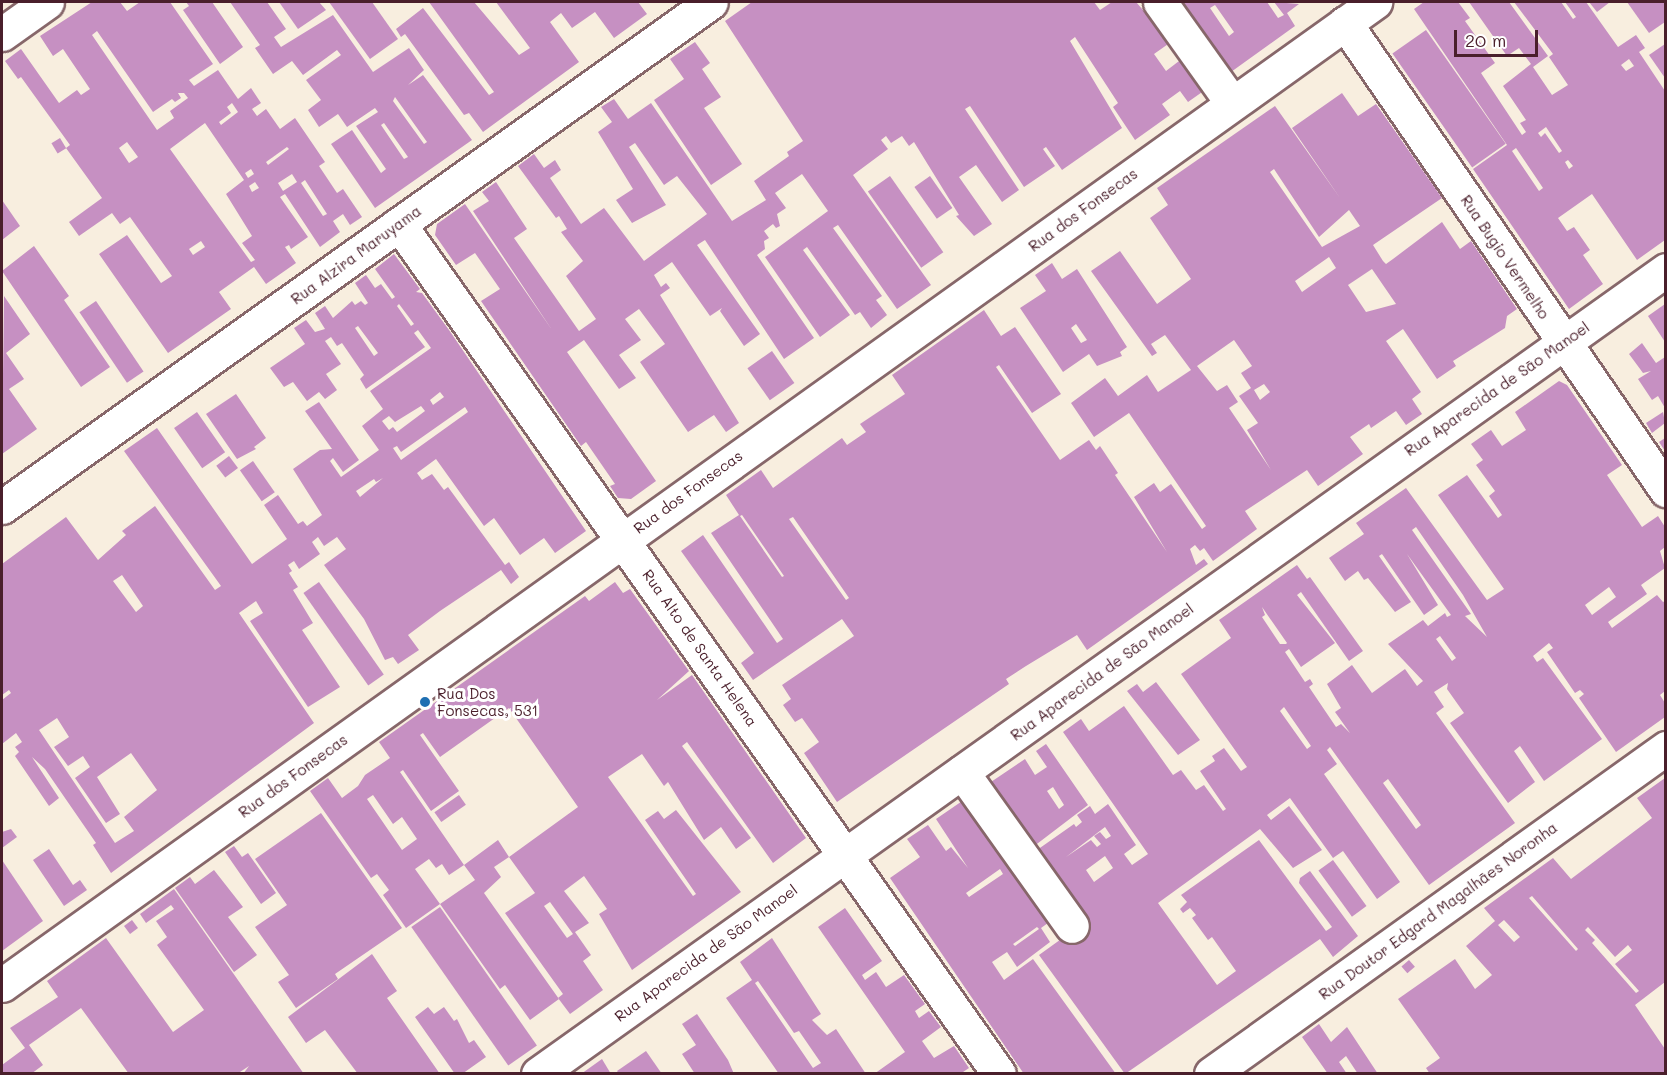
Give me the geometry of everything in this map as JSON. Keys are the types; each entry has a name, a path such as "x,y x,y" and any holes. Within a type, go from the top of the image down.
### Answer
{"street":[{"path":"2,34 47,2"},
{"name":"Rua Alzira Maruyama","path":"2,507 711,2"},
{"path":"1160,2 1232,103"},
{"name":"Rua dos Fonsecas","path":"2,985 1375,2"},
{"name":"Rua Bugio Vermelho","path":"1345,23 1665,490"},
{"name":"Rua Alto de Santa Helena","path":"399,224 846,853 999,1074"},
{"name":"Rua Aparecida de São Manoel","path":"538,1074 1665,270"},
{"name":"Rua Doutor Edgard Magalhães Noronha","path":"1211,1074 1665,748"},
{"path":"962,772 1072,926"}],"building":[{"path":"92,2 120,2 127,11 140,2 170,2 213,64 189,80 194,86 218,70 238,99 251,88 261,103 252,109 257,116 266,109 280,129 295,118 325,162 319,166 337,193 343,189 362,217 350,225 343,214 333,221 340,232 320,247 285,194 280,197 308,237 291,249 289,245 285,247 296,263 266,284 254,267 219,292 231,309 168,353 99,254 127,235 161,283 172,276 130,217 120,224 112,213 79,236 69,222 102,198 66,148 70,145 21,77 18,79 5,61 21,49 59,103 77,90 81,95 90,89 63,49 53,56 40,36","holes":["97,31 153,112 172,99 175,102 181,98 178,93 184,93 188,98 170,111 174,118 157,130 92,35","232,103 238,112 221,125 219,122 231,113 227,107","205,123 244,180 226,194 252,236 242,243 255,260 251,262 170,149","127,142 138,157 129,163 119,148","287,147 289,149 268,165 266,162","251,169 254,174 248,178 245,173","292,174 297,182 283,191 278,183","305,180 327,214 323,216 301,183","255,182 259,188 252,192 249,186","201,241 205,247 193,255 189,249"]},
{"path":"186,2 212,2 243,47 220,64 183,10 189,6"},
{"path":"230,2 267,2 286,29 274,37 281,47 333,15 373,72 409,48 424,70 408,85 423,75 472,140 375,208 331,144 352,130 381,173 386,169 356,126 378,112 375,108 347,127 338,114 319,127 308,110 321,100 306,80 341,55 337,50 303,75 292,61 273,74 255,48 260,45","holes":["395,97 427,142 424,144 393,101","384,123 408,157 404,159 381,125"]},
{"path":"279,2 319,2 326,10 298,29"},
{"path":"329,2 372,2 398,39 370,59"},
{"path":"429,2 474,2 519,55 530,48 496,2 638,2 647,14 614,38 595,12 572,28 561,13 550,22 579,62 483,132 469,113 464,115 405,34 401,37 396,29 423,8 489,95 494,92"},
{"path":"752,2 1094,2 1100,10 1112,2 1136,2 1171,42 1154,54 1166,71 1183,58 1205,90 1188,102 1180,91 1162,104 1170,115 1135,140 1113,107 1118,103 1075,37 1070,41 1122,128 1062,170 1046,147 1043,149 1055,166 1024,187 970,106 965,109 1019,190 1002,202 976,165 959,177 992,224 974,236 956,216 959,215 914,142 909,146 902,136 891,143 886,136 881,140 888,149 853,175 931,285 897,309 838,225 833,228 882,296 876,300 887,315 871,328 860,312 855,315 807,247 803,250 850,315 820,337 765,257 828,211 802,174 775,193 786,208 777,214 780,226 776,228 773,224 764,231 769,238 764,241 765,249 757,255 814,338 784,359 705,240 697,245 760,334 744,346 720,311 722,308 710,316 672,262 654,275 661,287 666,283 670,288 660,295 739,423 726,432 714,415 688,432 640,362 665,344 639,309 625,319 641,340 619,355 636,378 619,389 584,340 567,352 656,481 631,499 618,498 610,486 615,484 586,442 581,446 481,301 500,289 475,253 456,265 435,235 437,224 465,204 552,330 473,211 489,201 482,192 496,182 527,229 514,238 579,331 596,319 566,276 583,261 561,232 567,229 559,216 556,218 518,166 534,154 544,168 555,160 561,170 550,178 581,224 604,208 644,261 707,214 677,176 664,185 635,143 629,147 666,205 632,223 616,200 633,189 598,132 612,122 601,107 614,99 628,119 651,103 732,221 766,200 754,181 789,156 787,152 803,141 725,21"},
{"path":"1165,2 1267,2 1278,18 1284,15 1274,2 1299,4 1287,13 1295,26 1224,77","holes":["1215,5 1234,32 1229,36 1210,8"]},
{"path":"1424,2 1458,2 1470,18 1465,21 1495,63 1481,73 1522,135 1526,132 1520,123 1526,120 1503,86 1531,64 1519,48 1507,56 1469,2 1509,2 1548,56 1533,67 1552,95 1568,85 1549,57 1553,54 1514,2 1561,2 1573,19 1576,17 1565,2 1586,2 1618,47 1636,35 1645,48 1639,52 1665,91 1665,240 1637,260 1592,194 1558,218 1567,231 1574,227 1590,250 1583,255 1603,284 1569,309 1473,169 1507,145 1414,9","holes":["1629,59 1634,66 1626,71 1621,65","1546,127 1562,151 1559,153 1545,133 1541,137 1538,133","1516,148 1543,188 1539,191 1512,151","1568,160 1573,166 1569,169 1565,162"]},
{"path":"1589,2 1610,2 1597,12"},
{"path":"1627,2 1665,2 1665,22 1649,33"},
{"path":"1426,30 1506,144 1472,167 1392,54"},
{"path":"695,42 710,63 702,69 721,97 704,108 742,164 711,185 654,100 684,79 670,59"},
{"path":"1665,44 1665,78 1649,55"},
{"path":"1342,93 1358,116 1376,104 1442,198 1373,245 1386,264 1442,222 1460,249 1471,241 1517,309 1507,316 1505,328 1453,361 1456,366 1437,379 1403,329 1386,341 1421,392 1412,399 1422,414 1406,425 1396,411 1371,428 1369,424 1350,437 1363,454 1318,486 1307,470 1245,511 1257,529 1213,561 1204,548 1200,551 1195,545 1190,549 1196,565 1204,559 1208,564 1087,650 1077,635 1026,666 1006,679 1009,684 837,802 804,753 819,742 802,718 795,722 783,705 791,699 782,685 854,636 842,619 753,680 741,663 754,653 681,551 703,535 777,643 783,639 711,533 739,515 726,495 761,470 773,488 842,438 847,445 866,432 860,424 905,394 892,375 984,310 1001,336 1015,327 1061,394 1032,413 999,365 996,367 1060,460 1089,440 1096,450 1100,446 1118,473 1115,475 1167,552 1134,497 1154,483 1160,492 1171,484 1202,529 1206,526 1129,413 1094,437 1071,403 1105,378 1118,396 1147,375 1158,392 1191,370 1165,335 1151,344 1157,353 1152,356 1091,271 1120,251 1157,304 1191,279 1150,218 1168,205 1157,188 1275,106 1340,198 1292,128","holes":["1274,169 1319,237 1349,210 1360,226 1322,247 1270,172","1329,257 1336,268 1302,292 1295,281","1372,269 1396,304 1366,312 1348,285","1234,340 1252,366 1241,373 1251,388 1239,396 1258,423 1247,430 1271,470 1229,408 1238,402 1227,385 1217,391 1197,366","1264,384 1270,392 1260,400 1254,390","742,515 784,576 782,577 740,516","793,517 849,598 846,600 789,519"]},
{"path":"60,138 66,148 58,153 51,143"},
{"path":"890,176 943,252 921,268 868,191"},
{"path":"930,176 952,208 937,219 914,187"},
{"path":"2,200 20,226 2,240"},
{"path":"34,246 69,296 64,300 110,367 81,387 2,271"},
{"path":"394,254 420,289 416,292 422,293 449,330 586,531 555,553 544,538 520,555 494,518 484,526 436,459 417,473 422,480 432,474 444,490 448,487 505,565 509,562 519,577 511,584 501,570 440,611 408,635 419,650 398,664 393,657 385,660 364,619 324,565 346,549 337,537 324,546 318,537 312,542 320,554 299,569 294,561 288,565 292,571 289,573 298,587 293,590 313,623 302,630 340,687 308,707 250,621 263,613 256,601 239,613 314,723 111,873 93,845 96,843 45,769 32,757 59,798 49,806 15,756 19,752 15,747 22,742 16,733 2,744 2,700 11,693 9,690 2,695 2,564 66,517 98,560 126,535 122,531 155,506 215,590 221,586 124,451 157,428 252,564 287,539 264,505 278,495 298,524 303,521 307,526 322,515 293,469 320,450 332,449 305,411 319,402 359,460 343,472 333,458 330,461 341,477 379,450 362,426 383,409 370,391 431,348 418,330 414,333 425,347 366,389 360,379 364,375 342,343 337,346 331,337 325,341 341,364 326,374 337,390 325,399 319,392 307,401 293,382 284,387 270,368 305,344 294,328 306,320 315,332 325,329 315,313 325,306 333,318 352,301 355,305 361,301 365,305 368,303 355,283 366,275 375,288 381,284 392,299 395,297 375,269","holes":["399,304 414,324 411,326 397,306","358,326 378,353 374,356 355,328","440,392 444,397 433,405 430,400","421,406 425,411 397,432 393,427 389,430 382,421 389,416 395,422","465,407 468,412 401,460 393,448 397,446 401,452","383,478 360,497 356,491 374,479 376,482","122,575 143,606 136,612 113,581","57,718 69,737 54,747 68,766 83,756 90,767 75,778 106,823 120,814 97,777 131,753 157,790 124,817 134,831 115,843 39,730"]},
{"path":"1052,263 1062,279 1077,269 1127,347 1120,352 1122,356 1097,366 1089,354 1063,372 1020,308 1046,291 1035,275","holes":["1076,324 1087,340 1081,343 1071,328"]},
{"path":"4,296 30,334 6,353 24,379 9,389 37,429 2,454"},
{"path":"96,301 144,371 127,383 79,312"},
{"path":"1665,304 1665,342 1648,316"},
{"path":"1642,343 1656,363 1665,357 1665,408 1658,396 1652,400 1638,379 1651,371 1643,373 1629,354"},
{"path":"772,351 794,383 770,400 747,368"},
{"path":"1559,381 1567,385 1622,465 1607,475 1642,527 1658,516 1665,527 1665,547 1660,551 1665,568 1641,585 1647,594 1608,622 1612,628 1657,595 1663,602 1665,601 1665,691 1660,695 1665,703 1665,717 1616,752 1579,698 1584,694 1580,690 1575,693 1547,652 1553,648 1549,643 1533,656 1537,662 1543,658 1602,739 1544,781 1520,746 1514,751 1535,782 1508,803 1450,723 1464,713 1447,689 1448,683 1434,692 1444,707 1436,713 1515,823 1429,885 1330,747 1327,750 1337,764 1324,774 1400,882 1377,899 1343,851 1333,858 1290,798 1267,815 1271,820 1289,806 1322,850 1293,868 1260,829 1158,903 1217,985 1236,971 1212,937 1208,940 1192,918 1196,915 1190,908 1183,913 1180,909 1187,902 1181,895 1259,840 1326,931 1332,927 1299,883 1300,878 1310,871 1358,936 1333,957 1320,939 1125,1074 1039,955 1089,919 1046,869 1037,850 1074,824 1076,827 1082,822 1077,815 1090,806 1095,814 1108,804 1136,845 1124,854 1132,865 1148,854 1063,732 1081,719 1089,731 1124,706 1173,775 1181,770 1196,790 1204,785 1223,811 1226,809 1200,771 1215,761 1212,756 1224,748 1241,771 1247,767 1181,674 1231,638 1219,620 1297,565 1307,579 1310,577 1363,651 1349,661 1301,592 1297,595 1335,643 1301,667 1289,649 1285,652 1305,682 1310,679 1313,684 1309,687 1336,727 1341,724 1350,733 1335,712 1341,708 1327,684 1352,665 1372,693 1405,669 1417,686 1423,681 1388,644 1423,620 1428,626 1445,613 1447,617 1451,615 1407,554 1438,605 1424,615 1382,554 1379,556 1411,602 1395,612 1368,578 1364,580 1358,571 1345,581 1329,558 1364,534 1356,523 1406,488 1487,600 1504,589 1438,495 1467,475 1498,518 1502,515 1489,496 1495,491 1476,465 1483,460 1471,444 1491,430 1502,446 1526,430 1515,412","holes":["1416,527 1463,595 1487,637 1465,616 1471,614 1412,530","1609,587 1616,597 1592,615 1585,605","1262,607 1286,644 1280,644 1262,617 1265,615","1440,636 1456,658 1452,661 1436,639","1284,707 1311,746 1307,749 1280,711","1388,779 1421,825 1416,829 1383,783","1105,827 1111,836 1106,839 1100,832 1094,836 1101,844 1097,847 1091,840 1066,857","1105,856 1113,868 1094,882 1086,870"]},
{"path":"236,394 266,438 254,447 256,449 237,459 206,414"},
{"path":"197,412 225,452 202,468 174,428"},
{"path":"1663,412 1665,423 1652,433 1646,423"},
{"path":"1665,438 1665,451 1659,442"},
{"path":"229,456 238,468 225,478 216,466"},
{"path":"253,461 275,492 262,501 240,470"},
{"path":"319,582 384,675 368,685 303,593"},
{"path":"615,582 623,593 630,589 689,671 657,700 692,675 806,838 773,863 687,742 682,746 751,838 736,849 721,827 704,840 668,782 664,786 642,754 608,777 693,896 696,894 645,820 658,811 664,819 676,810 741,892 632,970 599,914 607,909 584,876 564,891 589,923 575,932 591,955 583,961 603,990 570,1014 559,999 530,1020 505,985 500,989 440,904 406,928 383,895 389,890 377,874 371,878 310,791 328,778 342,798 358,786 365,775 390,758 379,742 585,596 589,601","holes":["509,708 578,807 509,857 498,840 464,865 400,772 403,770 431,811 459,791 420,735 423,733 440,757","373,795 393,824 402,817 417,839 402,850 367,799","509,857 535,893 505,913 563,994 558,998 484,893 501,877 494,867","429,859 436,868 442,864 449,875 464,865 475,880 440,904 415,869","550,902 573,934 567,938 544,906"]},
{"path":"1156,682 1200,740 1178,755 1127,691 1137,684 1143,692"},
{"path":"1046,744 1088,805 1029,850 985,786 1025,759 1035,775 1047,767 1036,751","holes":["1053,787 1064,805 1059,809 1047,791"]},
{"path":"1665,778 1665,982 1635,1005 1665,1049 1665,1074 1430,1074 1426,1068 1440,1058 1398,999 1455,959 1475,989 1492,975 1466,946 1495,921 1484,908 1553,858 1571,879 1652,818 1637,798","holes":["1532,896 1578,949 1576,951 1529,898","1504,920 1520,937 1514,942 1498,925","1588,927 1615,957 1628,945 1632,950 1615,964 1639,991 1636,993 1592,943 1595,940 1585,930"]},
{"path":"459,795 466,805 441,822 434,812"},
{"path":"971,795 1043,901 1036,906 1048,923 1041,928 1050,942 1017,967 1007,952 992,962 1004,980 1033,959 1116,1074 1024,1074 890,878 920,857 907,839 928,825 946,851 951,847 968,868 936,819","holes":["1000,869 1003,874 969,897 966,893","1037,927 1039,929 1015,946 1013,944"]},
{"path":"321,813 402,928 335,974 338,979 296,1008 278,982 289,975 255,927 287,905 255,859"},
{"path":"11,829 17,837 2,848 2,832"},
{"path":"234,846 242,857 248,853 276,893 261,904 225,852"},
{"path":"49,849 73,885 80,880 87,890 64,906 33,860"},
{"path":"2,860 43,921 2,951"},
{"path":"1333,860 1367,906 1352,917 1318,871"},
{"path":"214,870 243,907 228,917 257,955 234,972 175,888 190,877 195,884"},
{"path":"174,889 304,1074 243,1074 249,1066 237,1074 129,1074 81,1008 29,1045 43,1065 31,1074 2,1074 2,1065 25,1048 10,1028 58,997 47,981 106,938 173,1032 204,1010 157,945 167,937 156,921 174,909 171,905 146,923 140,914"},
{"path":"440,907 537,1045 508,1066 411,927"},
{"path":"845,908 882,961 862,975 865,980 876,972 886,987 904,975 925,1004 915,1011 919,1018 929,1011 941,1027 922,1041 934,1058 954,1046 969,1068 960,1074 874,1074 905,1052 818,927"},
{"path":"132,920 138,928 130,934 124,926"},
{"path":"772,938 821,1014 812,1020 827,1035 836,1029 866,1074 779,1074 726,998 752,980 740,962","holes":["758,981 794,1033 799,1031 821,1063 813,1068 755,983"]},
{"path":"372,954 397,991 387,998 440,1074 358,1074 325,1030 306,1043 288,1017"},
{"path":"1409,960 1415,967 1407,973 1401,967"},
{"path":"428,1007 434,1014 444,1007 454,1021 457,1019 469,1043 474,1040 486,1057 462,1074 455,1074 415,1017"},
{"path":"697,1014 728,1060 734,1074 695,1074 682,1054 696,1045 682,1024"},
{"path":"1319,1024 1331,1042 1347,1027 1378,1074 1358,1074 1346,1056 1339,1062 1347,1074 1328,1074 1302,1037"},
{"path":"646,1051 662,1074 619,1074 617,1071"},
{"path":"602,1059 611,1074 581,1074"}],"place":[{"name":"Rua Dos Fonsecas, 531","path":"425,702"}]}
